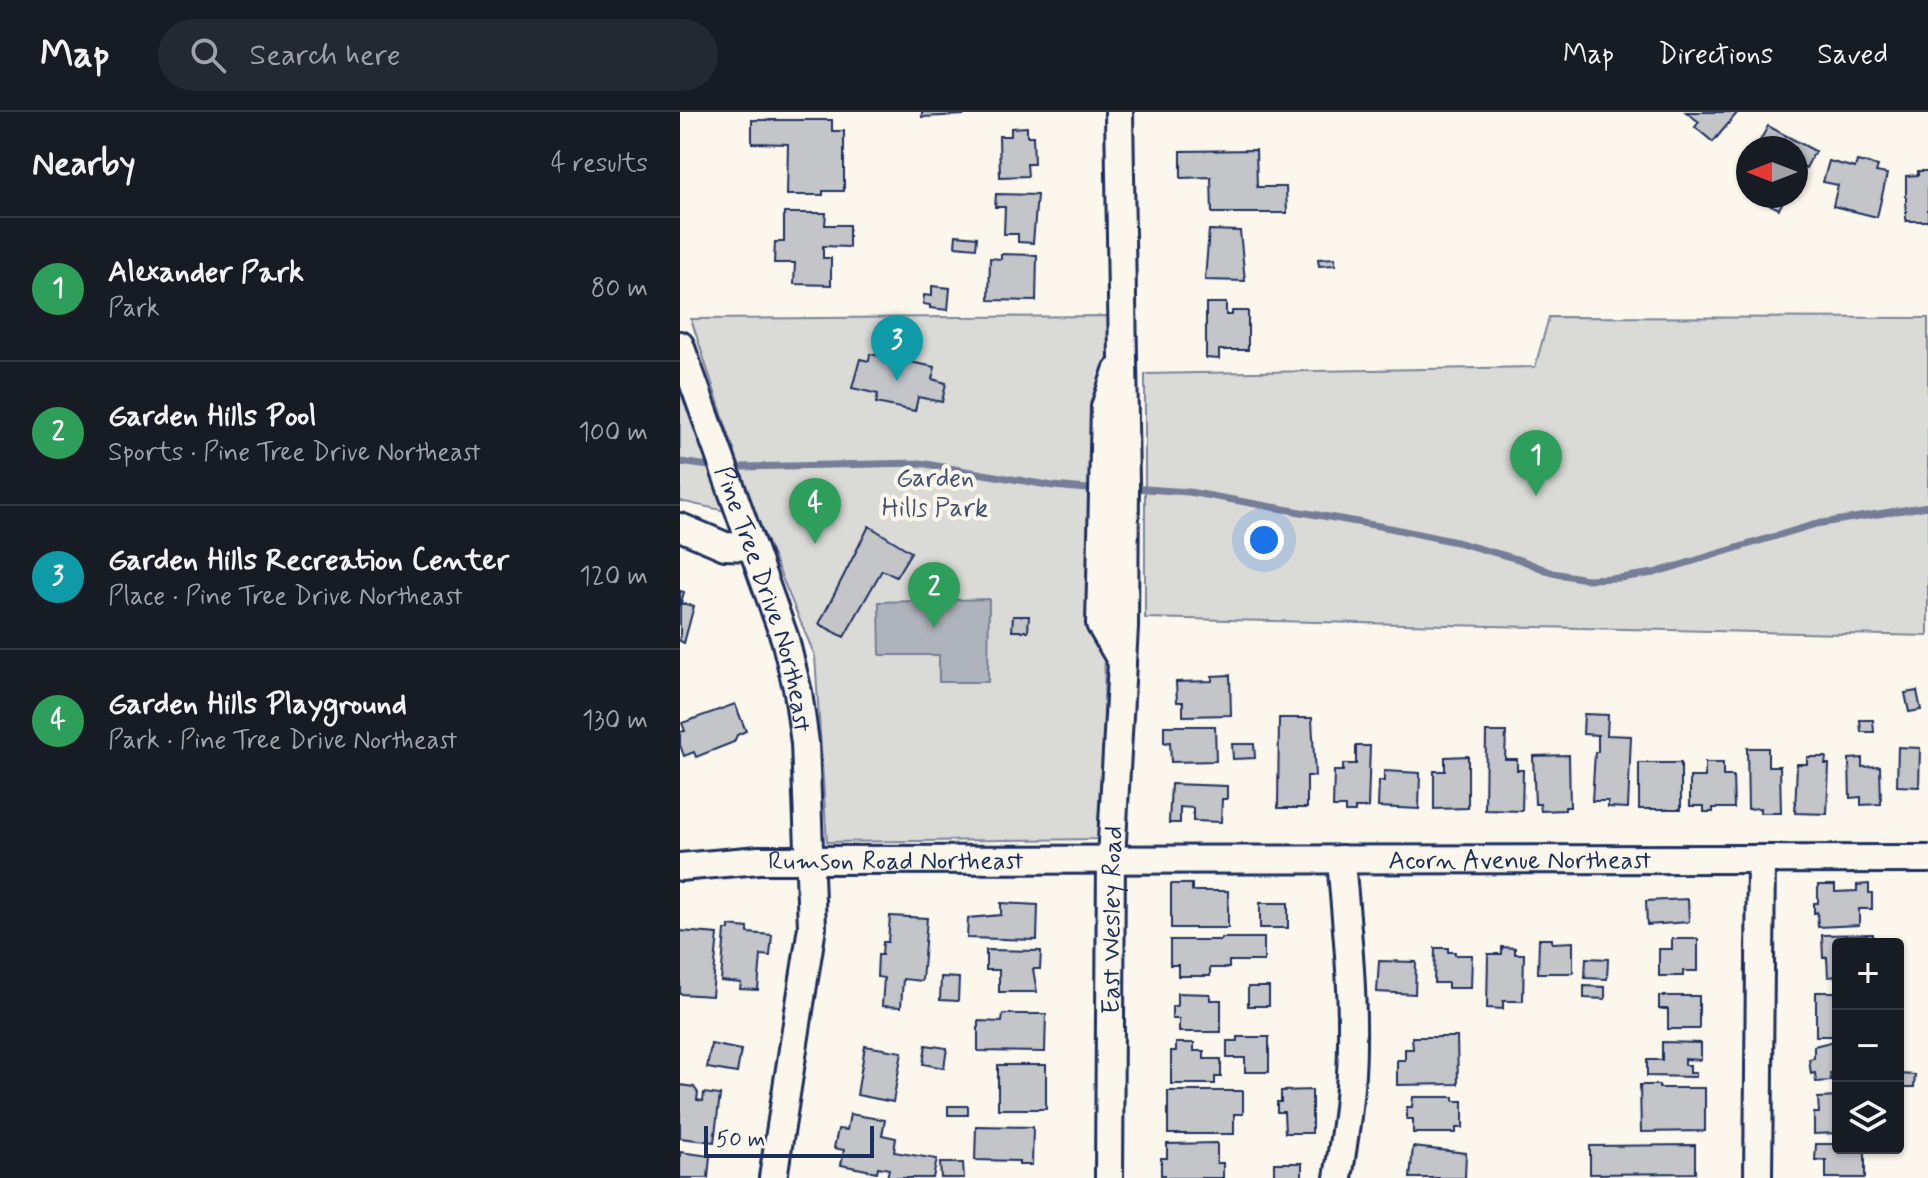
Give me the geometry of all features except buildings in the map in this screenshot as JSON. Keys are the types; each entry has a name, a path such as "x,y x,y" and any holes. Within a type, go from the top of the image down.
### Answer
{"street":[{"name":"East Wesley Road","path":"1109,1178 1111,859 1122,662 1100,624 1105,407 1123,353 1119,112"},
{"name":"Pine Tree Drive Northeast","path":"680,345 785,639 798,692 805,743 812,927 773,1178"},
{"path":"680,527 725,546 752,547"},
{"name":"Rumson Road Northeast","path":"680,867 811,859 1111,859"},
{"name":"Acorn Avenue Northeast","path":"1111,859 1928,859"},
{"path":"1338,1178 1346,1129 1352,1046 1351,970 1341,859"},
{"path":"1758,1178 1761,859"}],"green space":[{"name":"Garden Hills Park","path":"1110,316 1102,839 827,842 815,656 753,509 691,319"},
{"path":"1549,317 1928,318 1928,636 1145,618 1145,374 1535,367"},
{"path":"680,382 725,511 680,501"}],"shaded area":[{"path":"989,599 988,682 939,682 939,655 880,655 879,602"}],"waterway":[{"path":"680,462 717,467"},
{"path":"743,467 920,463 1087,489"},
{"path":"1131,488 1189,492 1390,528 1456,542 1521,560 1553,573 1586,579 1654,573 1816,524 1928,506"}],"place":[{"name":"Garden Hills Recreation Center","path":"897,381"},
{"name":"Alexander Park","path":"1536,496"},
{"name":"Garden Hills Playground","path":"815,544"},
{"name":"Garden Hills Pool","path":"934,628"}]}
